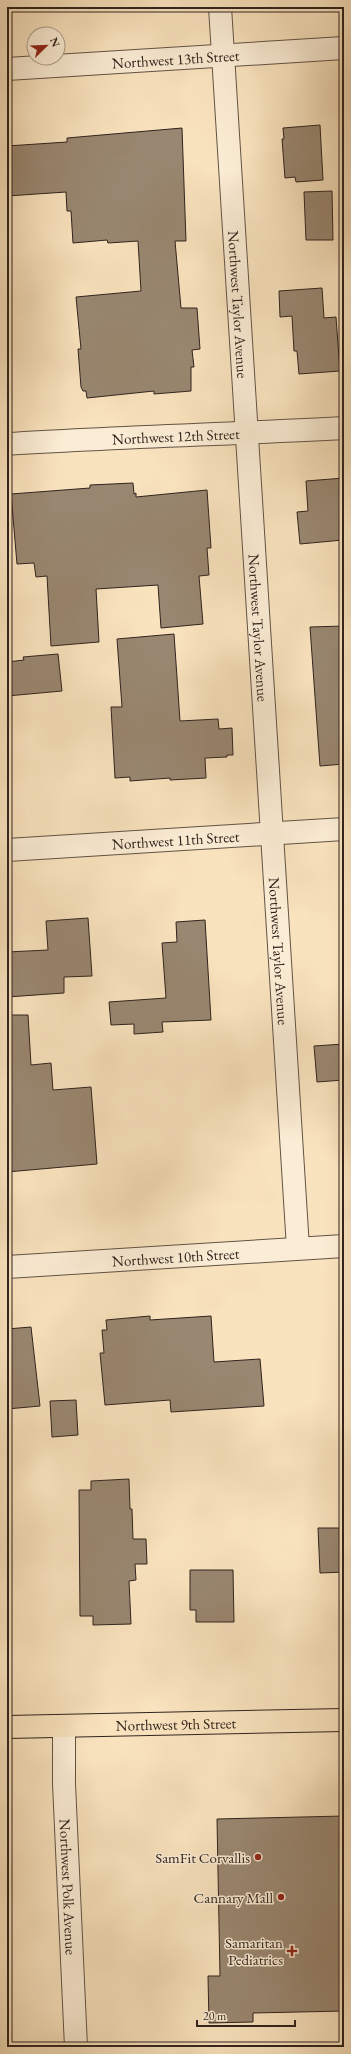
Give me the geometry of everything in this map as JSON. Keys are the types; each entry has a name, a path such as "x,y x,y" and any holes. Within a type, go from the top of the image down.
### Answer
{"main road":[{"name":"Northwest 9th Street","path":"7,1727 344,1720"}],"street":[{"name":"Northwest Taylor Avenue","path":"220,7 298,1248"},
{"name":"Northwest 13th Street","path":"7,69 344,48"},
{"name":"Northwest 12th Street","path":"7,444 134,436 247,433 344,428"},
{"name":"Northwest 11th Street","path":"7,850 344,829"},
{"name":"Northwest 10th Street","path":"7,1267 344,1246"},
{"name":"Northwest Polk Avenue","path":"64,1726 64,1784 76,2047"}],"building":[{"path":"320,125 323,180 296,182 295,177 285,178 282,139 284,139 283,128"},
{"path":"182,128 186,241 175,241 181,308 197,308 200,349 192,350 194,367 191,367 191,391 154,394 154,391 87,398 86,391 83,391 81,387 78,349 81,349 76,297 141,291 138,241 108,243 107,240 73,243 71,211 67,211 66,192 7,196 7,146 67,142 67,138"},
{"path":"332,191 333,240 306,240 304,192"},
{"path":"322,288 324,318 336,317 340,371 299,374 297,351 294,351 292,316 280,317 279,291"},
{"path":"344,478 344,514 341,515 343,540 300,544 297,512 308,511 306,481"},
{"path":"133,483 134,494 136,493 136,497 207,490 211,548 207,548 209,575 199,576 203,624 161,628 158,585 96,589 99,642 51,646 47,576 36,577 34,563 17,564 11,494 90,488 90,485"},
{"path":"344,626 344,764 320,766 310,627"},
{"path":"174,634 180,721 218,719 219,729 232,728 233,755 227,755 227,757 205,758 206,778 170,780 170,778 130,781 130,777 115,778 111,707 122,707 117,639"},
{"path":"58,654 62,691 7,696 7,662 24,660 23,657"},
{"path":"88,918 92,976 64,977 64,993 7,997 7,952 48,950 46,921"},
{"path":"205,920 211,1020 162,1022 163,1032 134,1034 134,1024 111,1025 109,1002 166,998 162,943 177,942 176,922"},
{"path":"7,1015 28,1015 31,1065 51,1063 53,1090 91,1087 97,1164 7,1172"},
{"path":"344,1044 344,1080 317,1082 314,1046"},
{"path":"150,1316 150,1320 211,1316 214,1362 260,1359 264,1406 171,1412 170,1400 105,1405 100,1353 104,1353 102,1330 107,1330 106,1320"},
{"path":"31,1327 40,1406 7,1409 7,1329"},
{"path":"76,1400 78,1435 52,1437 50,1401"},
{"path":"129,1479 133,1539 146,1539 147,1564 135,1564 136,1580 129,1581 131,1624 93,1625 93,1616 80,1616 79,1490 91,1490 91,1481"},
{"path":"318,1528 344,1528 344,1572 320,1573"},
{"path":"190,1570 233,1570 234,1622 196,1622 196,1610 190,1610"},
{"name":"Cannary Mall","path":"344,1816 344,2011 253,2013 253,2022 209,2023 208,1976 220,1976 217,1819"}],"place":[{"name":"SamFit Corvallis","path":"258,1857"},
{"name":"Cannary Mall","path":"281,1897"},
{"name":"Samaritan Pediatrics","path":"292,1951"}]}
